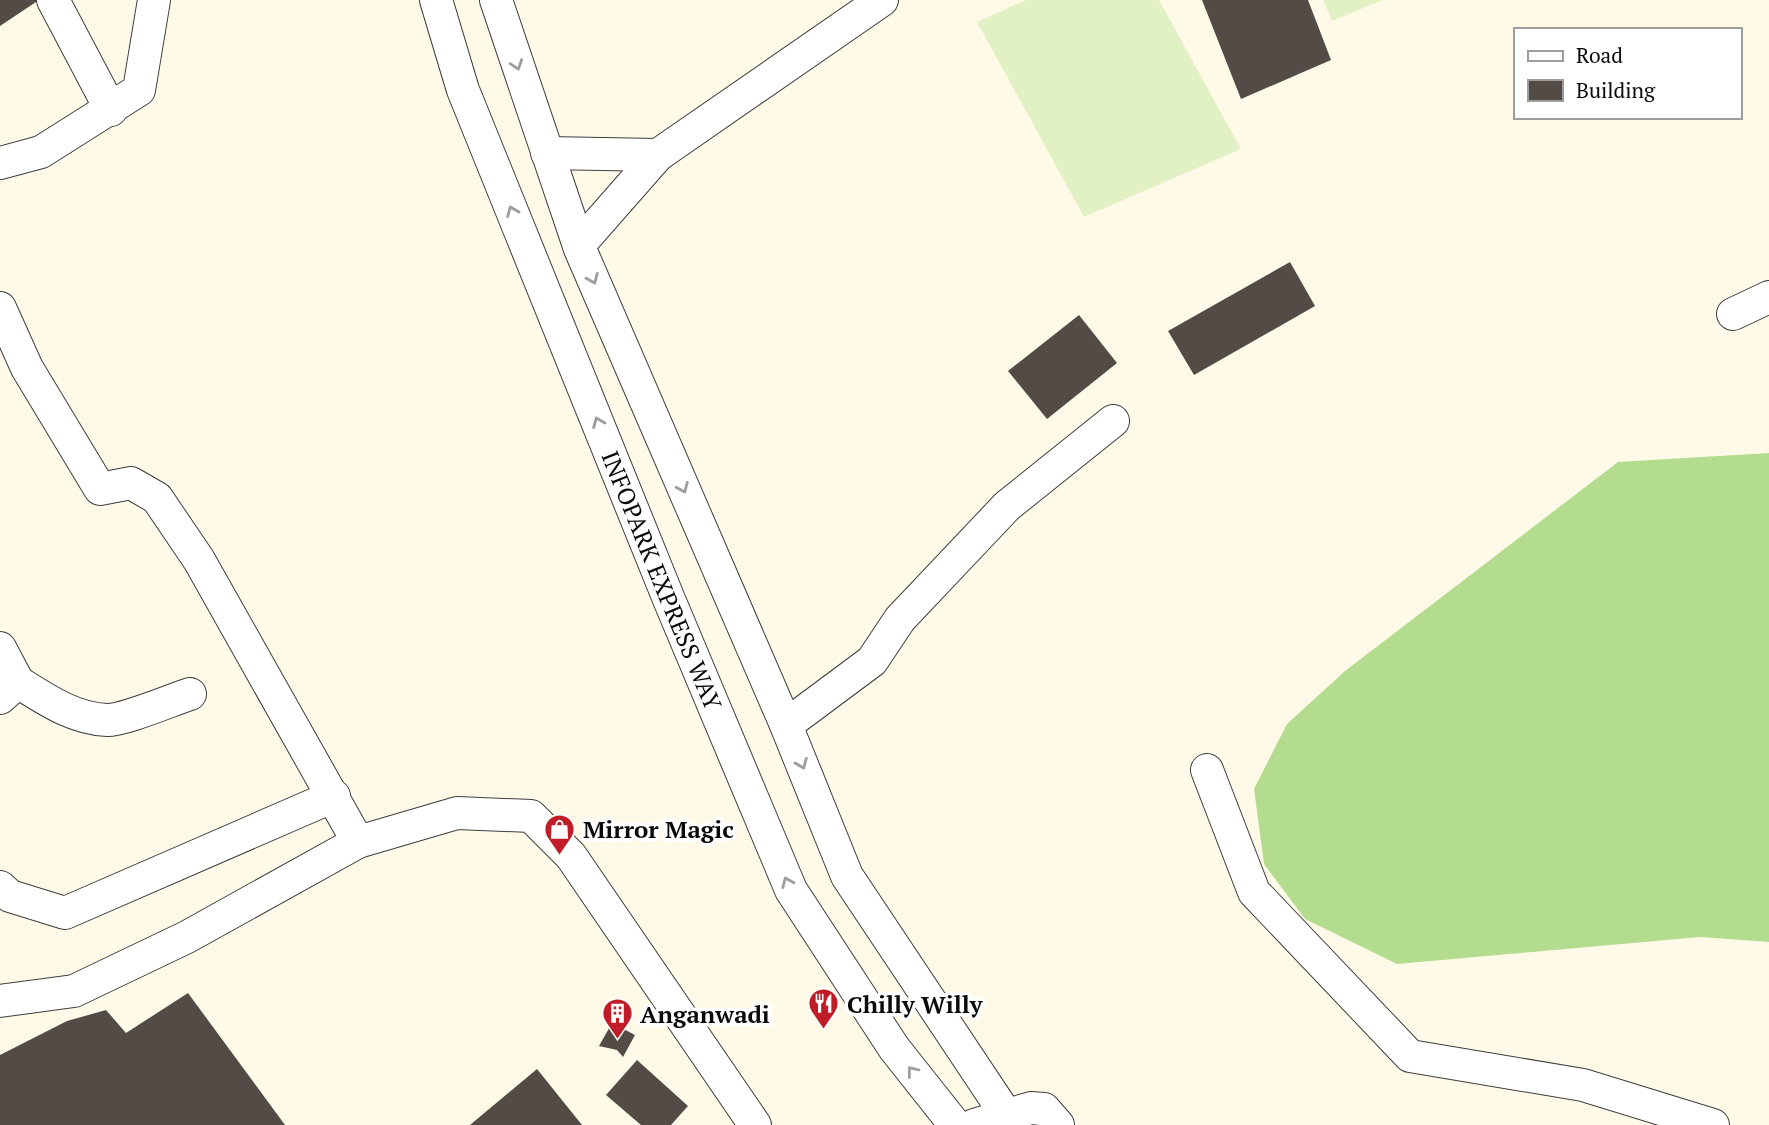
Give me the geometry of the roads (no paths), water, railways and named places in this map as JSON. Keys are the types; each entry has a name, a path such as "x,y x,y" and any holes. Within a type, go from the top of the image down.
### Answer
{"street":[{"path":"53,0 111,110"},
{"path":"0,163 41,152 139,90 154,0"},
{"name":"INFOPARK EXPRESS WAY","path":"436,0 463,90 668,597 791,890 894,1048 955,1125"},
{"path":"496,0 579,245 786,725 847,876 1010,1120"},
{"path":"579,245 658,155 883,0"},
{"path":"547,153 658,155"},
{"path":"1733,314 1769,297"},
{"path":"0,308 27,368 100,489 131,483 157,498 199,560 358,842"},
{"path":"786,725 872,661 900,619 1007,506 1114,421"},
{"path":"0,648 9,690 72,712 110,720 190,694"},
{"path":"1207,770 1254,892 1410,1056 1583,1085 1714,1125"},
{"path":"0,887 10,896 65,913 334,796"},
{"path":"0,1001 74,991 187,937 358,842 457,813 531,816 571,856 755,1125"},
{"path":"974,1125 1010,1120 1031,1108 1044,1109 1058,1125"}],"place":[{"name":"Mirror Magic","path":"560,856"},
{"name":"Chilly Willy","path":"824,1031"},
{"name":"Anganwadi","path":"617,1041"}]}
